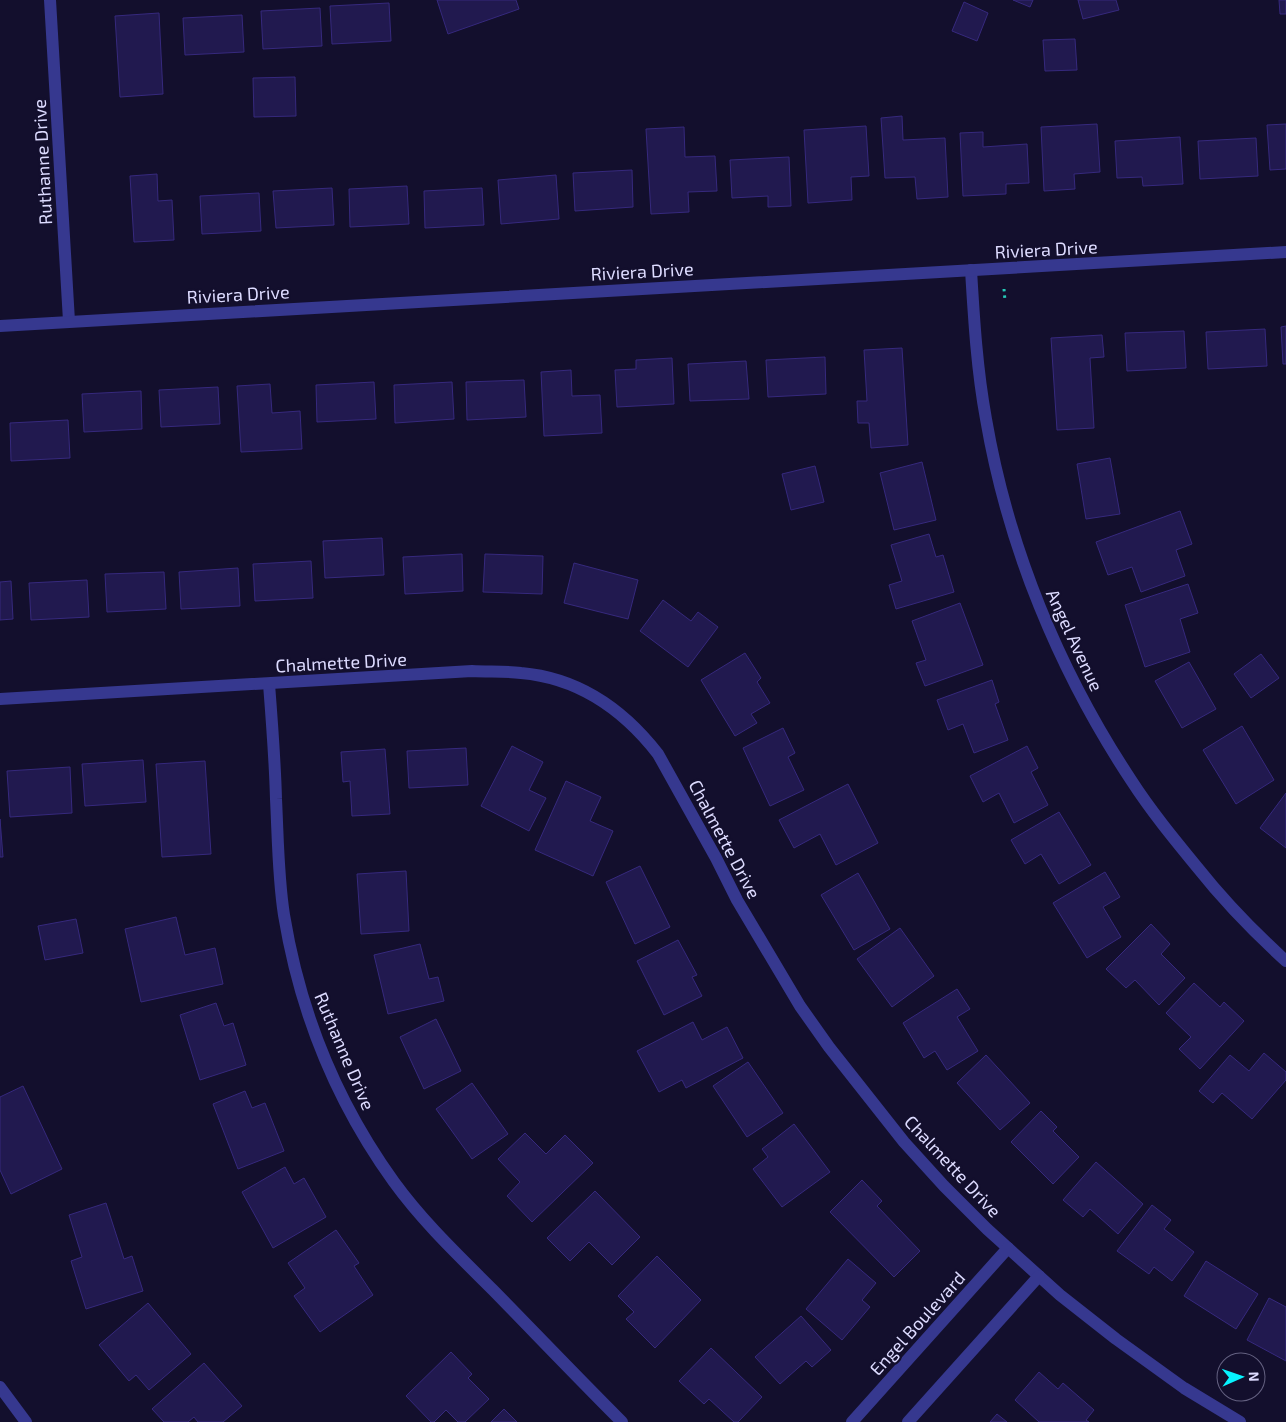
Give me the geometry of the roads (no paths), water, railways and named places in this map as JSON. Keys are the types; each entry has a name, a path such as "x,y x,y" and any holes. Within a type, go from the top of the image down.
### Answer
{"street":[{"name":"Ruthanne Drive","path":"50,0 69,321"},
{"name":"Riviera Drive","path":"0,326 1286,252"},
{"name":"Angel Avenue","path":"970,270 979,371 994,461 1027,575 1062,660 1110,746 1151,810 1218,893 1286,961"},
{"name":"Chalmette Drive","path":"0,699 472,672 523,673 572,684 587,691 618,711 646,738 658,754 716,858 736,900 800,1006 829,1047 904,1142 944,1186 1060,1295 1184,1388 1240,1422"},
{"name":"Ruthanne Drive","path":"269,684 278,847 284,913 303,998 340,1092 373,1150 407,1199 451,1249 622,1422"},
{"name":"Engel Boulevard","path":"852,1422 1008,1248"},
{"path":"908,1422 1039,1276"},
{"path":"0,1386 26,1422"}]}
